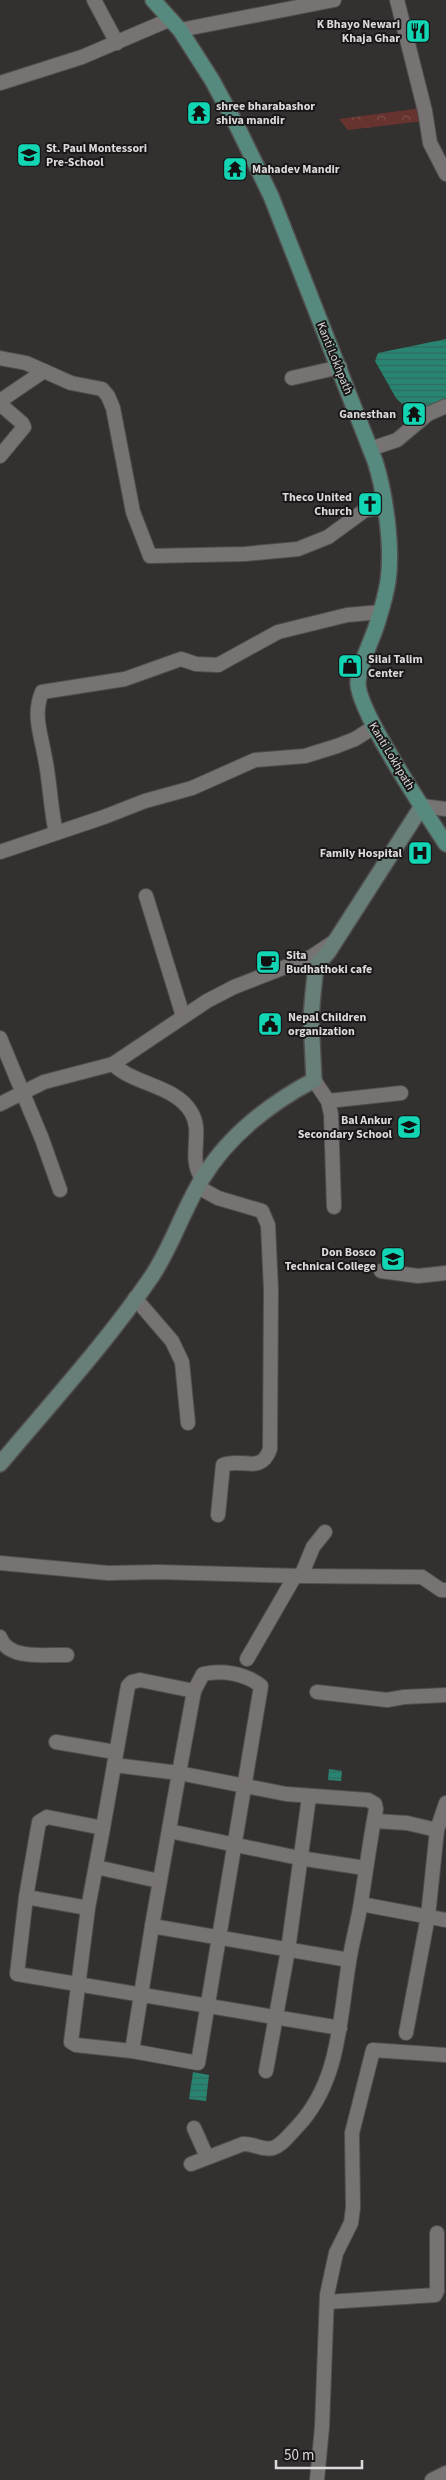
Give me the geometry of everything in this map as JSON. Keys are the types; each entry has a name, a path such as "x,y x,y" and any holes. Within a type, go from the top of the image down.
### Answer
{"main road":[{"name":"Kanti Lokhpath","path":"153,0 175,25 212,80 271,196 340,367 370,449 382,484 389,578 381,612 358,682 360,698 374,727 446,844"},
{"path":"0,1464 152,1275 200,1183 220,1154 257,1118 288,1094 314,1080 311,1017 316,966 335,941 422,806"}],"street":[{"path":"94,0 117,43"},
{"path":"0,83 175,25 334,0"},
{"path":"397,0 430,143 446,174"},
{"path":"0,358 26,363 72,383 102,389 108,396 113,408 133,512 150,556 245,554 298,549 328,537 365,510 385,507"},
{"path":"292,378 340,367"},
{"path":"0,456 24,427 0,402 44,371"},
{"path":"370,449 397,440 428,414 446,406"},
{"path":"56,833 51,812 44,753 38,731 37,708 42,692 125,679 181,660 196,664 218,665 260,640 289,628 312,625 347,615 381,612"},
{"path":"0,852 104,818 145,801 192,788 256,760 305,756 337,746 356,739 374,727"},
{"path":"422,806 446,809"},
{"path":"146,896 182,1016"},
{"path":"0,1104 44,1082 113,1064 182,1016 234,987 312,957 335,941"},
{"path":"0,1038 42,1139 60,1190"},
{"path":"113,1064 120,1070 149,1082 182,1101 190,1109 197,1126 196,1168 200,1183 218,1198 262,1211 268,1225 271,1290 270,1449 267,1458 259,1464 228,1462 223,1464 218,1516"},
{"path":"314,1080 328,1101 331,1114 334,1207"},
{"path":"328,1101 401,1093"},
{"path":"381,1271 418,1276 446,1273"},
{"path":"135,1298 172,1341 182,1362 188,1423"},
{"path":"247,1659 298,1576 313,1547 325,1532"},
{"path":"0,1563 108,1573 158,1572 422,1577 441,1590 446,1590"},
{"path":"0,1637 6,1648 14,1653 67,1655"},
{"path":"132,2051 159,1881 194,1691 203,1674 235,1673 255,1681 261,1686 236,1845 198,2063 132,2051 76,2045 71,2042 88,1908 128,1686 132,1682 140,1680 194,1691"},
{"path":"317,1692 387,1700 404,1697 446,1695"},
{"path":"56,1742 179,1773 309,1797 368,1800 375,1804 374,1821 365,1868 361,1904 349,1960 340,2028 328,2078 320,2097 291,2134 272,2148 243,2144 191,2164"},
{"path":"266,2071 288,1950 299,1858 309,1797"},
{"path":"406,2034 428,1916 438,1830 446,1803"},
{"path":"103,1828 47,1817 41,1820 26,1897 17,1974 340,2028"},
{"path":"374,1821 406,1823 438,1830"},
{"path":"169,1831 299,1858 365,1868"},
{"path":"96,1867 159,1881"},
{"path":"26,1897 88,1908"},
{"path":"361,1904 446,1920"},
{"path":"152,1926 349,1960"},
{"path":"317,2480 322,2427 327,2302 336,2254 351,2223 353,2208 352,2133 373,2050 446,2055"},
{"path":"194,2128 208,2157"},
{"path":"327,2302 430,2297 435,2295 437,2291 437,2233"},
{"path":"432,2480 446,2474"}],"green space":[{"path":"422,108 424,121 348,130 339,119"}],"shaded area":[{"path":"446,339 446,400 427,406 402,404 396,398 375,361 378,353"},
{"path":"329,1769 342,1771 341,1781 328,1780"},
{"path":"193,2072 209,2075 206,2101 189,2099"}],"place":[{"name":"K Bhayo Newari Khaja Ghar","path":"418,31"},
{"name":"shree bharabashor shiva mandir","path":"199,113"},
{"name":"St. Paul Montessori Pre-School","path":"29,155"},
{"name":"Mahadev Mandir","path":"235,169"},
{"name":"Ganesthan","path":"414,414"},
{"name":"Theco United Church","path":"370,504"},
{"name":"Silai Talim Center","path":"350,666"},
{"name":"Family Hospital","path":"420,853"},
{"name":"Sita Budhathoki cafe","path":"268,962"},
{"name":"Nepal Children organization","path":"270,1024"},
{"name":"Bal Ankur Secondary School","path":"409,1127"},
{"name":"Don Bosco Technical College","path":"393,1259"}]}
